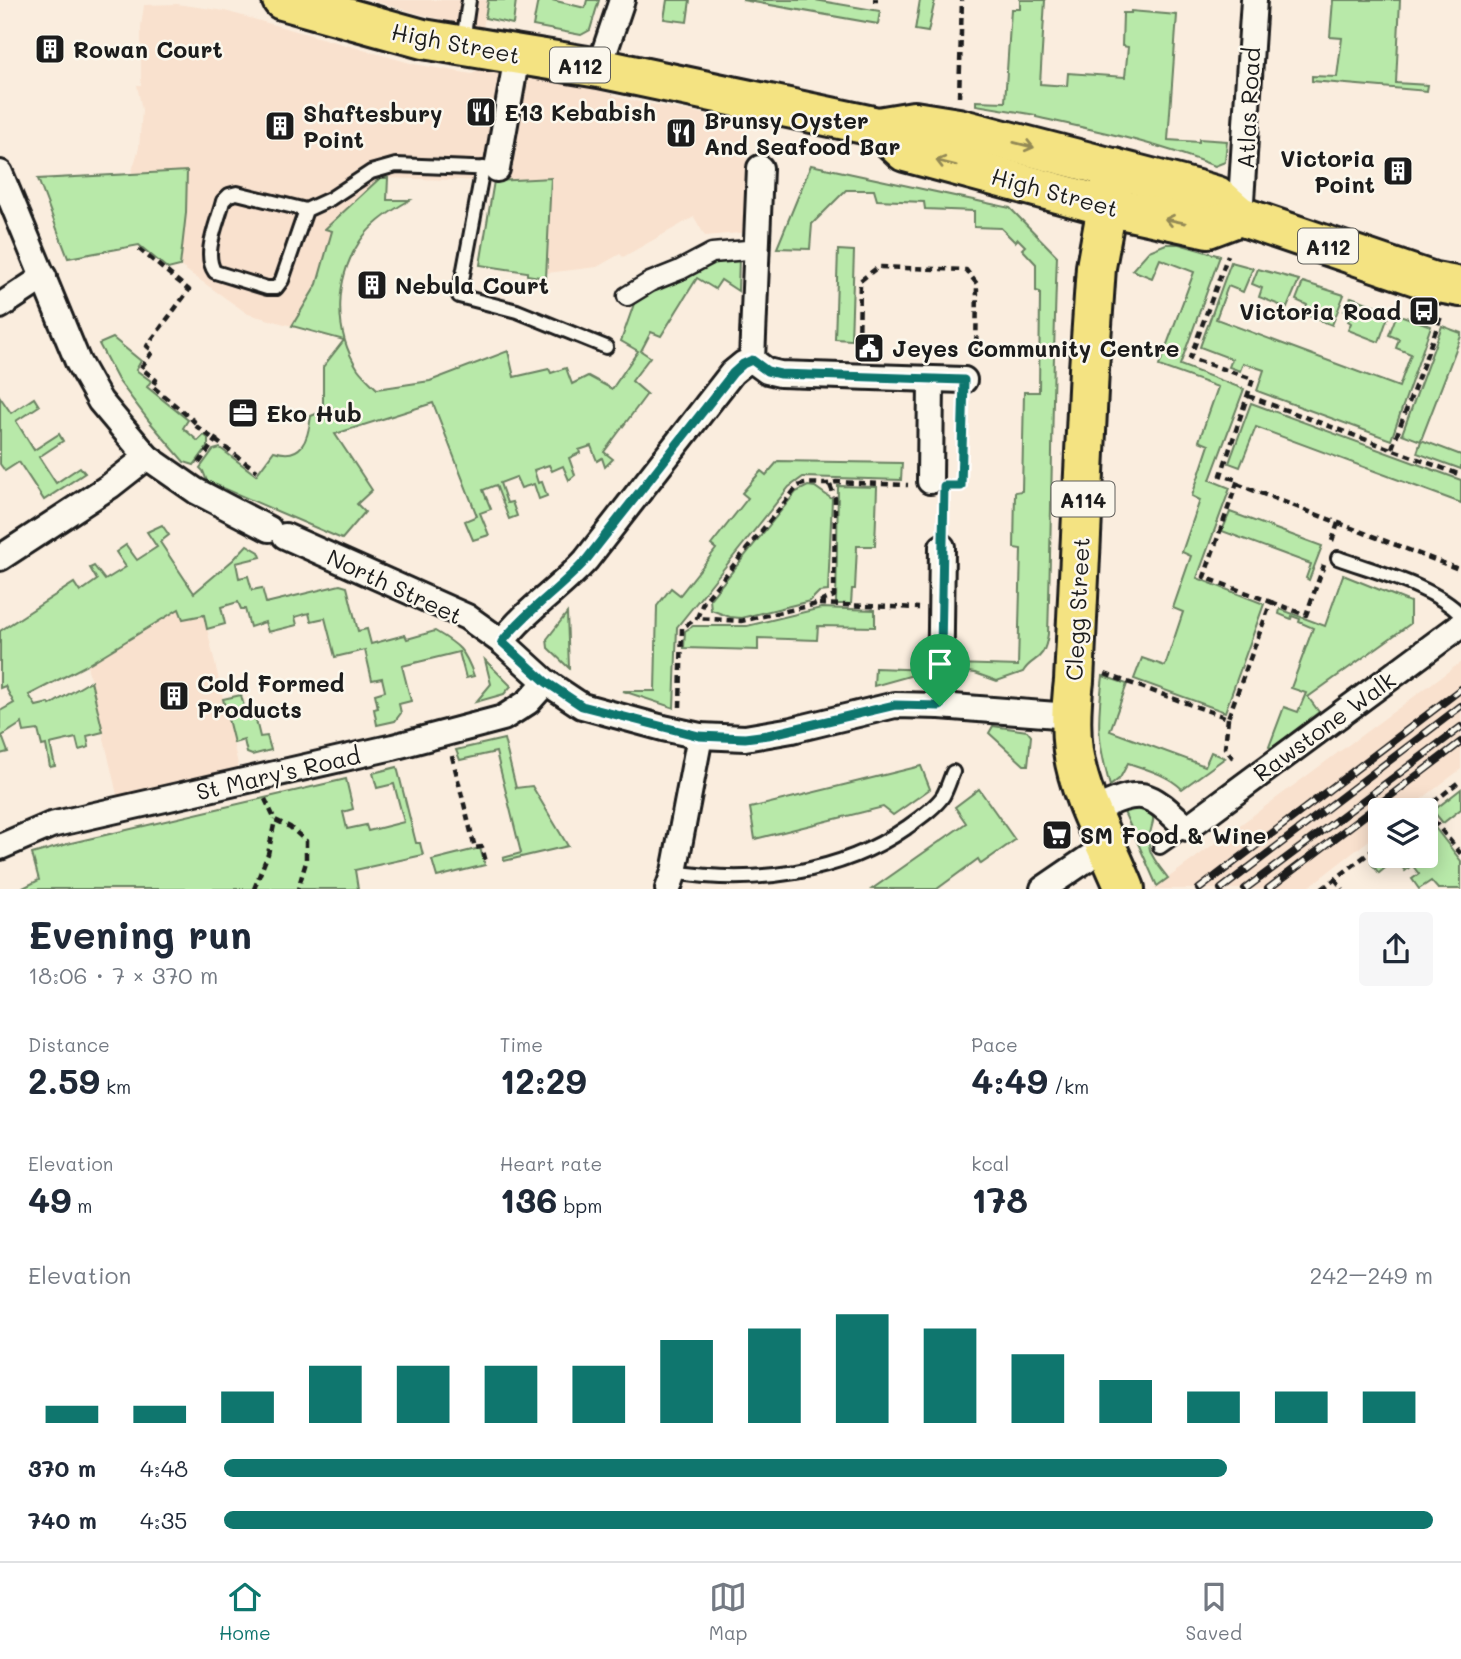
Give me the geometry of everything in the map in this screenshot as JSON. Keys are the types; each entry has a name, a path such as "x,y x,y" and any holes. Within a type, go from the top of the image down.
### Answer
{"main road":[{"name":"High Street","path":"282,0 404,35 599,68 878,127 914,121 928,123 1114,168 1217,196 1240,216 1434,282 1457,286"},
{"name":"High Street","path":"878,127 905,152 1106,206 1208,228 1240,216"},
{"name":"Clegg Street","path":"1070,716 1092,331 1099,245 1114,168"},
{"name":"A114","path":"1070,716 1075,762 1080,780 1125,889"}],"street":[{"path":"599,68 622,0"},
{"name":"Atlas Road","path":"1240,216 1254,0"},
{"path":"490,168 517,55"},
{"path":"752,360 759,249 760,168"},
{"name":"North Street","path":"0,173 78,362 100,401 146,457 185,484 277,532 467,617 502,642 546,682 582,706 689,734 745,738 895,705 1070,716"},
{"path":"627,296 650,282 712,253 759,249"},
{"path":"0,306 44,277"},
{"path":"752,360 767,371 780,374 970,381"},
{"path":"502,642 516,623 561,587 586,560 733,373 752,360"},
{"path":"931,379 934,487"},
{"path":"0,558 110,485 146,457"},
{"path":"940,706 942,547"},
{"name":"Rawstone Walk","path":"1187,828 1461,625"},
{"name":"St Mary's Road","path":"0,847 51,825 446,734 508,716 528,702 546,682"},
{"path":"671,881 689,734"},
{"path":"1093,811 1127,795 1138,795 1150,798 1165,808 1187,828"},
{"path":"1043,889 1106,846"}],"lane":[{"path":"463,46 469,0"},
{"path":"306,210 282,280 276,288 267,288 215,272 210,265 209,255 223,201 229,195 237,193 306,210 330,199 371,172 396,165 490,168 459,296 517,311 606,347"},
{"path":"1333,556 1423,590 1450,604 1461,615"},
{"path":"671,881 806,870 849,858 878,846 922,817 943,797 953,772"},
{"name":"Rawstone Walk","path":"1160,847 1187,828"}],"path":[{"path":"959,108 962,0"},
{"path":"139,249 189,290 147,346 153,351 141,368 156,380 152,386 194,421 192,422 215,442 257,471"},
{"path":"1228,255 1190,358 1253,379 1221,474 1238,480 1204,577 1306,615 1333,556"},
{"path":"689,734 682,628 697,618 703,603 797,486 810,482 830,485 836,482 961,486 977,284 966,270 878,267 860,281 858,377"},
{"path":"1392,448 1457,286"},
{"path":"1248,396 1461,475"},
{"path":"185,484 219,435"},
{"path":"1237,484 1461,570"},
{"path":"697,618 741,621 817,604 834,596 835,498 830,485"},
{"path":"934,487 942,547"},
{"path":"1332,543 1338,523"},
{"path":"1250,780 1225,748 1228,718 1271,602"},
{"path":"817,604 941,609"},
{"path":"1098,673 1228,718"},
{"path":"446,734 475,848 482,846 486,862"},
{"path":"254,889 268,854 275,820 256,779"},
{"path":"1438,799 1461,780"},
{"path":"275,820 290,827 306,841 306,862 298,889"},
{"path":"1438,826 1461,854"},
{"path":"1322,889 1368,854"},
{"path":"1335,879 1343,889"}],"shaded area":[{"path":"370,0 488,0 483,28"},
{"path":"177,4 225,11 414,64 472,74 481,68 590,85 624,99 745,124 751,232 705,236 694,217 623,257 620,254 597,267 547,273 551,179 494,181 380,178 326,229 332,231 317,284 292,326 248,314 180,266 187,171 131,174 139,148 142,110 137,85 141,85 141,27 144,5"},
{"name":"Cold Formed Products","path":"179,609 204,615 240,773 118,799 87,665"},
{"path":"1461,662 1461,769 1423,798 1368,798 1368,841 1306,889 1153,889"}],"green space":[{"path":"488,0 516,0 513,24 485,18"},
{"path":"538,0 552,0 585,8 587,0 599,0 590,30 581,35 533,26"},
{"path":"667,0 690,0 687,22 664,19"},
{"path":"742,0 815,0 880,11 878,24"},
{"path":"920,0 935,0 928,32 915,30"},
{"path":"1020,0 1045,0 1040,84 1067,86 1068,73 1125,77 1128,47 1122,46 1123,13 1131,11 1177,15 1168,140 1227,141 1225,162 1215,166 1170,150 1036,115 976,105 976,101 1005,102 1011,9 1020,9"},
{"path":"1333,0 1400,0 1396,83 1428,85 1427,91 1312,81 1312,76 1337,77 1342,38 1330,37"},
{"path":"811,165 1010,208 1057,256 1048,634 1041,655 1023,672 997,681 975,673 953,670 955,664 1018,666 1021,549 1014,548 1015,492 1022,491 1024,392 1039,392 1040,292 1036,291 1036,264 1022,249 1025,246 1018,239 1015,242 1001,228 974,227 974,211 925,209 924,202 877,200 874,190 846,190 812,224 810,249 777,248"},
{"path":"187,171 180,266 168,269 139,245 68,258 38,179"},
{"path":"380,178 388,178 387,200 410,200 370,228 360,241 346,271 340,305 344,338 350,354 360,372 377,389 430,381 508,351 514,377 549,369 551,373 566,368 572,384 588,376 612,389 638,351 621,341 635,301 652,285 715,259 739,257 738,291 721,280 715,289 697,278 661,336 651,332 641,351 650,357 632,381 647,394 604,452 613,459 605,467 602,458 597,461 591,446 579,450 580,453 569,458 575,475 569,480 563,466 552,471 549,465 534,470 538,483 542,482 547,496 539,499 534,484 521,488 516,477 500,483 507,503 512,502 517,516 509,519 496,485 483,490 491,509 480,513 489,535 473,540 465,521 477,516 433,403 335,434 372,490 357,504 365,512 342,539 207,481 200,468 213,450 220,448 256,475 274,451 291,453 302,446 311,416 323,411 323,367 344,340 292,326 317,284 332,231 325,229"},
{"path":"551,178 546,278 527,275 527,272 480,265 494,181"},
{"path":"1166,244 1179,244 1220,256 1180,365 1244,389 1210,480 1230,488 1197,578 1264,604 1225,712 1134,679 1142,658 1165,666 1183,612 1173,608 1191,556 1182,552 1200,500 1192,496 1209,445 1199,441 1218,387 1159,366 1194,272 1160,259 1152,278 1132,270 1149,251"},
{"path":"838,250 854,251 851,340 835,339"},
{"path":"1231,262 1253,268 1243,292 1228,286 1216,319 1399,387 1411,354 1396,348 1399,339 1389,335 1397,314 1431,326 1391,440 1257,391 1264,370 1243,363 1240,371 1229,367 1232,359 1200,347"},
{"path":"1258,269 1299,280 1287,308 1259,297 1262,288 1252,284"},
{"path":"1303,282 1344,295 1332,325 1304,314 1307,305 1296,300"},
{"path":"1351,297 1390,311 1379,342 1348,330 1351,323 1348,321 1350,314 1344,311"},
{"path":"1442,326 1461,333 1461,336 1421,440 1461,455 1461,469 1417,453 1421,441 1402,434"},
{"path":"113,338 141,361 136,370 151,381 147,387 188,420 183,428 198,441 204,435 208,438 208,446 194,465 184,462 118,380 99,344"},
{"path":"0,397 11,413 34,398 39,406 16,421 34,450 59,434 63,441 39,457 56,483 80,467 85,473 44,500 19,462 5,471 0,464"},
{"path":"1251,403 1461,480 1461,503 1256,427 1240,467 1229,463"},
{"path":"778,461 902,463 901,480 803,477 789,487 677,627 674,708 623,691 655,691 657,606 671,588 680,595 716,549 711,545 748,498 742,493 761,471 766,475"},
{"path":"808,486 815,487 832,499 828,591 819,592 810,601 741,618 711,610 710,599 796,492"},
{"path":"838,486 877,487 875,546 857,546 855,589 852,589 851,604 836,604"},
{"path":"1230,512 1322,546 1309,580 1306,578 1311,564 1222,531"},
{"path":"162,525 169,535 160,542 194,593 247,545 259,552 261,557 236,563 239,578 248,576 252,590 262,588 266,603 340,585 347,587 358,631 367,629 371,644 405,635 407,639 435,631 460,649 474,676 466,678 459,652 402,666 411,701 399,704 401,713 395,721 377,725 375,694 385,691 382,678 372,680 365,650 335,657 325,618 311,621 309,613 295,617 297,625 268,632 265,622 250,627 245,609 241,609 238,602 221,607 225,624 207,629 204,615 183,619 179,609 87,665 29,695 36,706 50,705 91,681 103,732 87,736 89,747 79,750 76,738 50,744 55,766 50,767 46,745 42,746 38,730 24,732 22,723 2,736 8,752 0,754 0,711 14,703 5,686 0,688 0,631 74,583 80,592 97,580 90,568 94,566 105,580 126,567 116,552 126,545 137,560 157,547 147,532"},
{"path":"1343,575 1410,602 1410,624 1308,697 1319,712 1272,748 1269,747 1284,707 1298,712 1306,693 1291,688 1313,628 1299,622 1300,619 1279,614 1280,609 1325,626"},
{"path":"821,608 875,610 875,627 818,626 817,640 758,638 758,650 684,648 685,631 693,626 747,626"},
{"path":"567,613 569,668 548,648 547,639"},
{"path":"485,660 511,686 504,694 476,702 491,684"},
{"path":"875,668 931,670 874,686"},
{"path":"1103,676 1127,684 1110,731 1205,766 1211,752 1225,758 1182,789 1164,776 1128,763 1120,778 1110,786 1099,731"},
{"path":"241,695 245,710 253,708 260,737 267,736 271,750 252,755 247,753 244,740 234,743 223,699"},
{"path":"993,726 1027,731 1031,736 1028,765 1024,765 989,733"},
{"path":"504,739 516,788 532,786 568,846 504,861 503,858 521,853 496,752 460,760 456,750"},
{"path":"921,766 930,789 893,815 883,807 755,839 750,808"},
{"path":"397,767 416,843 420,843 423,855 355,870 358,889 21,889 39,880 32,854 346,779 353,809 343,812 347,829 366,825 368,831 404,822 394,784 377,788 373,773"},
{"path":"979,789 1015,840 981,864 978,859 937,889 872,889 966,823 955,807"},
{"path":"1461,789 1461,809 1443,823 1438,817 1438,807"},
{"path":"1130,806 1150,812 1153,816 1150,850 1168,878 1157,886 1124,812 1124,807"},
{"path":"1438,831 1461,861 1461,889 1438,889 1431,881 1419,889 1412,879 1419,874 1414,868 1438,868"},
{"path":"480,848 485,865 437,877 432,860"}],"railway":[{"path":"1199,889 1461,689"},
{"path":"1221,889 1461,706"},
{"path":"1245,889 1461,727"},
{"path":"1268,889 1461,742"}],"place":[{"name":"Rowan Court","path":"50,49"},
{"name":"E13 Kebabish","path":"481,112"},
{"name":"Shaftesbury Point","path":"280,126"},
{"name":"Brunsy Oyster And Seafood Bar","path":"681,133"},
{"name":"Victoria Point","path":"1398,171"},
{"name":"Nebula Court","path":"372,285"},
{"name":"Victoria Road","path":"1424,311"},
{"name":"Jeyes Community Centre","path":"869,348"},
{"name":"Eko Hub","path":"243,413"},
{"name":"Cold Formed Products","path":"174,696"},
{"name":"SM Food & Wine","path":"1057,835"}],"route":[{"path":"752,360 767,371 780,374 964,380 961,486 944,486 940,706 895,705 792,730 745,738 699,736 582,706 546,682 502,642 516,623 561,587 586,560 733,373 743,364 752,360"}]}
